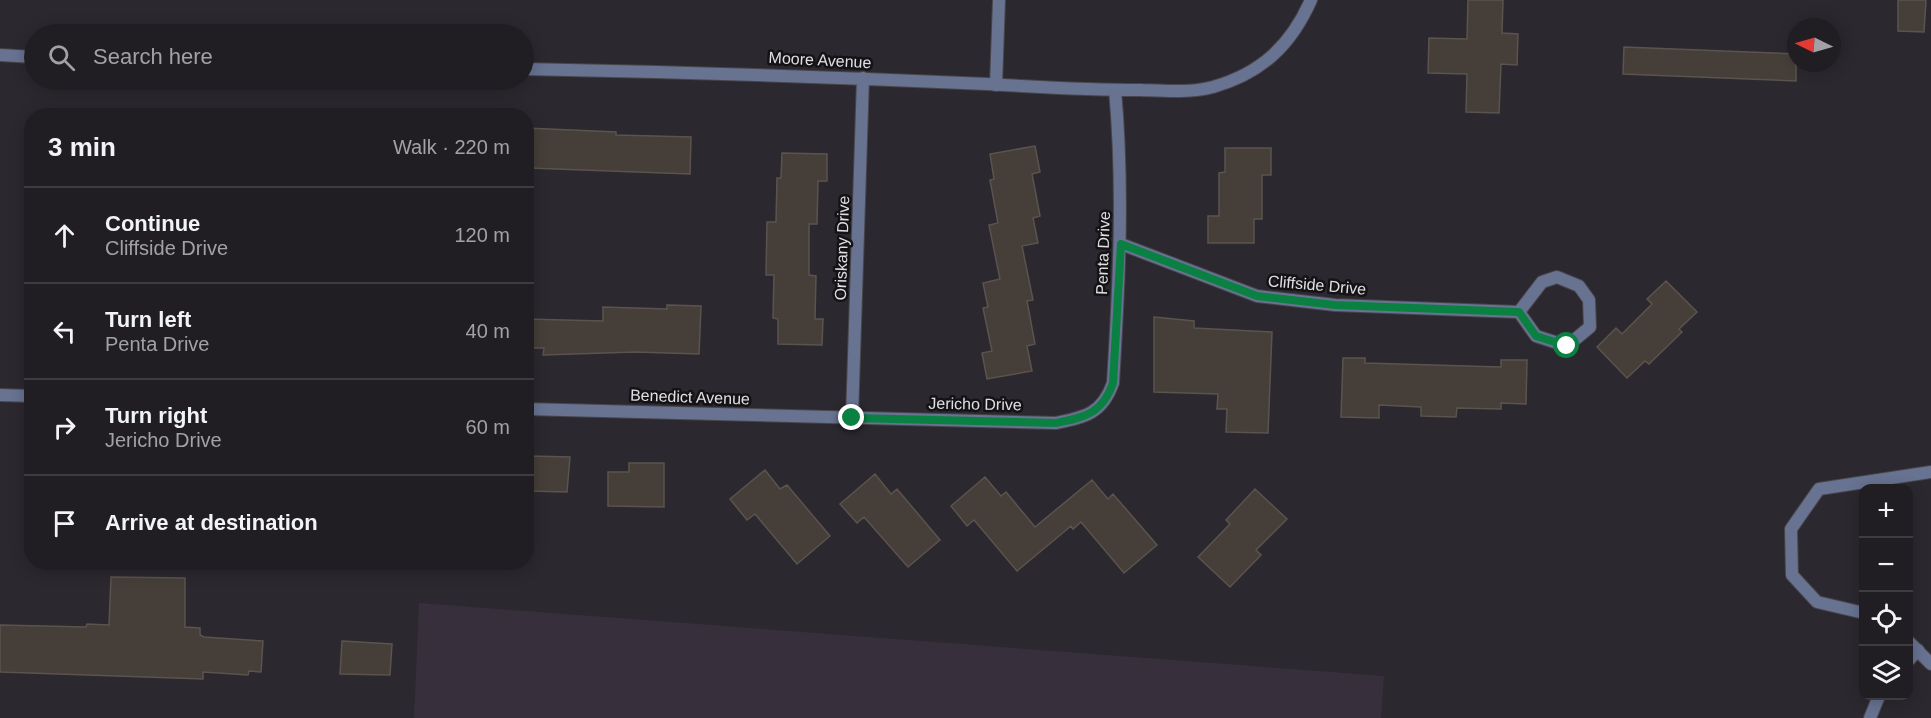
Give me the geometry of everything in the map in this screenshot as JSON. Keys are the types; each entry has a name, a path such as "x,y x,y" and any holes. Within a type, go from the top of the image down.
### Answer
{"street":[{"path":"996,84 999,0"},
{"name":"Moore Avenue","path":"534,69 743,72 1115,90 1194,91 1214,87 1251,72 1281,49 1299,28 1311,0"},
{"path":"0,56 24,57"},
{"name":"Oriskany Drive","path":"852,418 863,78"},
{"name":"Penta Drive","path":"1095,411 1107,399 1113,383 1121,244 1121,152 1115,90"},
{"name":"Cliffside Drive","path":"1121,244 1257,296 1335,305 1519,312"},
{"path":"1557,277 1579,286 1589,300 1590,327 1567,346 1536,336 1519,312 1542,282 1557,277"},
{"path":"0,395 24,396"},
{"name":"Benedict Avenue","path":"534,409 852,418"},
{"name":"Jericho Drive","path":"852,418 1056,423 1084,417 1095,411"},
{"path":"1859,612 1817,602 1792,574 1791,529 1820,489 1931,472"},
{"path":"1913,646 1931,664"},
{"path":"1870,718 1877,700"}],"shaded area":[{"path":"419,603 1384,676 1381,718 414,718"}],"building":[{"path":"1468,0 1503,0 1502,33 1518,34 1517,65 1501,64 1499,113 1466,112 1467,74 1428,73 1429,38 1467,39"},
{"path":"1898,0 1926,0 1924,32 1898,31"},
{"path":"1624,47 1787,54 1787,72 1796,72 1796,81 1623,74"},
{"path":"534,128 616,132 616,135 691,137 690,174 534,168"},
{"path":"1035,146 1040,172 1032,174 1040,216 1033,218 1038,243 1022,246 1033,300 1027,301 1035,344 1027,346 1032,371 987,379 982,353 992,351 983,308 988,307 983,283 1000,279 989,225 998,223 990,180 994,179 990,154"},
{"path":"1225,148 1271,148 1271,175 1262,175 1262,219 1254,219 1254,243 1208,243 1208,216 1219,216 1219,173 1225,172"},
{"path":"782,153 827,154 827,181 818,181 817,224 809,224 809,275 816,276 815,319 823,319 822,345 778,344 778,319 773,318 774,275 766,275 767,222 776,222 777,178 781,178"},
{"path":"1666,281 1697,312 1679,329 1682,332 1649,364 1645,361 1627,378 1597,347 1616,328 1622,334 1652,304 1647,299"},
{"path":"667,305 701,306 699,354 635,352 543,355 544,348 534,348 534,319 603,321 603,307 667,309"},
{"path":"1154,317 1194,321 1194,328 1272,332 1268,433 1226,432 1227,409 1217,409 1218,394 1154,392"},
{"path":"1343,358 1365,358 1365,363 1501,367 1501,360 1527,360 1526,404 1501,403 1501,409 1457,408 1456,417 1421,416 1421,407 1379,405 1379,418 1341,417"},
{"path":"534,456 570,457 567,492 534,491"},
{"path":"629,463 664,463 664,507 608,506 608,472 629,472"},
{"path":"765,470 780,489 787,485 830,536 797,564 755,514 747,520 730,499"},
{"path":"875,474 891,494 897,489 940,540 908,567 864,517 857,523 840,504"},
{"path":"985,477 1001,496 1006,492 1035,527 1092,480 1108,499 1113,494 1157,545 1124,573 1081,522 1073,529 1071,526 1017,571 974,520 967,526 951,506"},
{"path":"1255,489 1287,519 1256,550 1261,555 1230,587 1198,557 1230,524 1226,520"},
{"path":"111,577 185,578 185,627 200,628 200,635 204,637 263,641 261,672 249,671 248,675 203,672 203,679 0,672 0,625 86,627 87,624 109,625"},
{"path":"342,641 392,644 390,675 340,674"}],"route":[{"path":"852,418 1056,423 1084,417 1095,411 1107,399 1113,383 1121,244 1257,296 1335,305 1519,312 1536,336 1567,346"}]}
